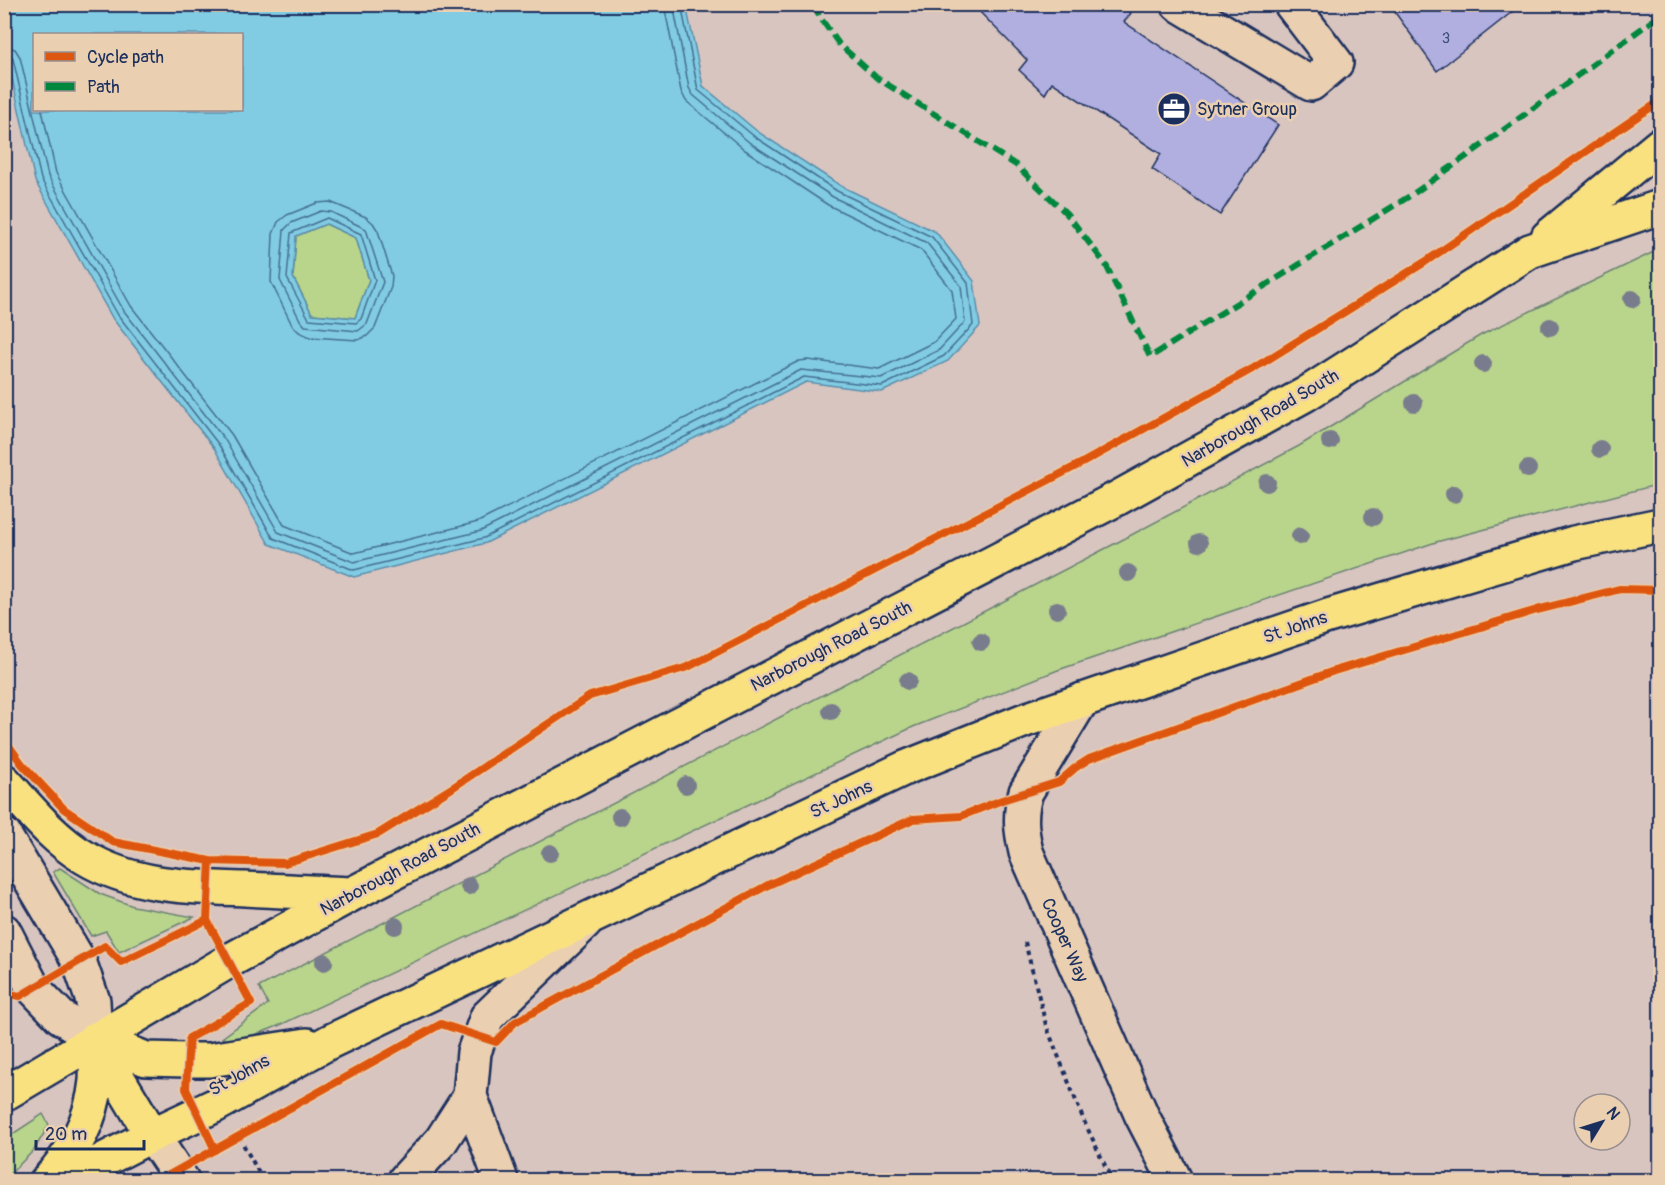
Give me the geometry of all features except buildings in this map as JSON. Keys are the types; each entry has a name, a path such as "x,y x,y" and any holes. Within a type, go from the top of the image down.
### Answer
{"main road":[{"path":"1530,251 1660,145"},
{"name":"Narborough Road South","path":"4,1094 228,961 352,894 1116,499 1306,394 1530,251 1660,207"},
{"name":"St Johns","path":"65,1180 216,1105 329,1042 905,768 1025,720 1328,616 1574,543 1657,527"},
{"path":"4,781 44,826 65,844 107,869 148,882 186,887 352,894"},
{"path":"94,1039 146,1059 186,1060 209,1060 329,1042"},
{"path":"94,1039 152,1135"},
{"path":"48,1180 67,1159 89,1118 96,1080 94,1039"}],"street":[{"path":"1178,4 1311,84 1336,63 1291,4"},
{"name":"Cooper Way","path":"1082,700 1026,792 1021,806 1020,823 1026,852 1142,1116 1175,1180"},
{"path":"4,835 79,961 93,1001 94,1039"},
{"path":"501,1180 470,1096 474,1052 487,1017 590,917"},
{"path":"4,931 33,988 61,1017 94,1039"},
{"path":"405,1180 441,1141 470,1096"},
{"path":"152,1135 182,1180"}],"path":[{"path":"1022,932 1046,1025 1084,1120 1112,1180"},
{"path":"231,1141 249,1131"},
{"path":"239,1137 263,1180"}],"green space":[{"path":"326,224 356,238 369,280 355,318 312,314 293,277 296,236"},
{"path":"1660,249 1660,484 1436,542 1058,670 913,727 278,1026 242,1039 222,1038 268,1004 259,987 1299,446 1481,335"},
{"path":"60,868 100,894 133,906 194,917 119,952 106,931 91,936 53,872"},
{"path":"43,1114 49,1125 34,1150 5,1179 5,1139"}],"water":[{"path":"4,5 686,5 703,86 758,132 841,186 936,232 974,281 980,326 948,361 882,392 806,382 486,543 354,577 269,544 214,448 113,319 35,181 5,47","holes":["326,224 356,238 369,280 355,318 312,314 293,277 296,236"]}],"marked path":[{"path":"815,4 819,16 839,44 877,78 1016,165 1067,214 1106,265 1150,357 1413,194 1660,15"}],"cycle path":[{"path":"4,739 22,764 64,809 113,842 210,861 285,863 378,834 452,788 590,696 688,667 1082,463 1254,368 1425,262 1660,101"},
{"path":"160,1180 441,1024 496,1042 515,1022 768,885 913,819 961,816 1059,782 1089,759 1334,671 1537,610 1620,589 1660,590"},
{"path":"210,861 207,920 251,1003 189,1038 186,1089 215,1150"},
{"path":"4,993 20,996 105,946 121,962 207,920"}],"place":[{"name":"Sytner Group","path":"1174,109"}]}
